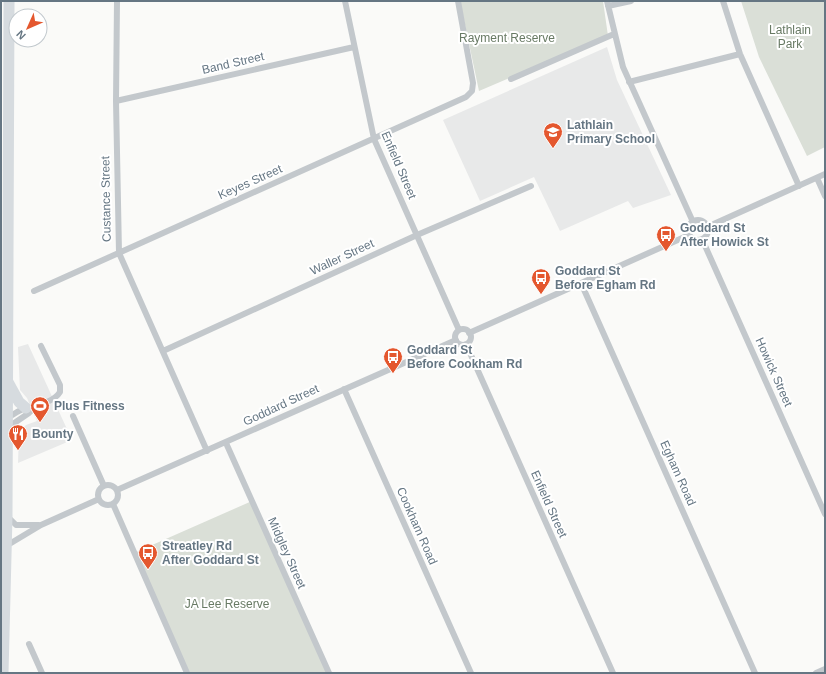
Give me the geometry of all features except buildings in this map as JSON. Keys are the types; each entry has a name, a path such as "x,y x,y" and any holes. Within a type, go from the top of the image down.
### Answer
{"highway":[{"path":"3,673 7,516 10,1"},
{"path":"7,380 19,402 31,407"}],"street":[{"name":"Custance Street","path":"117,1 116,101 119,253 207,451"},
{"name":"Enfield Street","path":"345,1 374,139 459,330"},
{"name":"Keyes Street","path":"34,290 466,97 472,91 473,84 458,1"},
{"path":"629,1 608,3 621,62 693,222"},
{"path":"723,1 740,54 799,186"},
{"path":"512,79 614,34"},
{"name":"Band Street","path":"116,101 354,47"},
{"path":"630,82 740,54"},
{"path":"708,228 825,174"},
{"path":"817,178 825,196"},
{"name":"Waller Street","path":"163,351 417,235 531,186"},
{"path":"702,221 708,228 706,236 702,239 693,239 688,228 693,222 702,221"},
{"path":"470,333 690,235"},
{"name":"Howick Street","path":"702,239 825,514"},
{"name":"Egham Road","path":"581,283 755,673"},
{"path":"459,330 466,330 470,333 469,341 466,344 461,344 456,340 455,336 459,330"},
{"name":"Goddard Street","path":"116,490 226,443 456,340"},
{"name":"Enfield Street","path":"466,344 613,673"},
{"path":"7,423 31,407 56,397 61,388 41,346"},
{"name":"Cookham Road","path":"344,389 471,673"},
{"path":"7,423 29,413 31,407"},
{"path":"73,416 104,486"},
{"name":"Midgley Street","path":"226,443 329,673"},
{"path":"110,485 116,490 117,499 112,504 106,504 99,499 98,492 104,486 110,485"},
{"path":"5,548 40,525 99,499"},
{"path":"112,504 187,673"},
{"path":"7,516 16,526 40,525"},
{"path":"29,644 42,673"},
{"path":"816,673 825,669"}],"shaded area":[{"name":"Lathlain Primary School","path":"607,47 617,80 671,195 633,208 628,201 560,231 534,177 480,201 443,120"},
{"path":"28,344 72,440 18,463 19,432 26,425 37,421 27,398 20,390 18,347"}],"green space":[{"name":"Rayment Reserve","path":"460,1 603,1 608,36 479,91"},
{"name":"Lathlain Park","path":"741,1 825,1 825,147 807,156 759,57"},
{"name":"JA Lee Reserve","path":"252,501 329,673 187,673 134,553"}],"place":[{"name":"Lathlain Primary School","path":"553,149"},
{"name":"Goddard St After Howick St","path":"666,252"},
{"name":"Goddard St Before Egham Rd","path":"541,295"},
{"name":"Goddard St Before Cookham Rd","path":"393,374"},
{"name":"Plus Fitness","path":"40,423"},
{"name":"Bounty","path":"18,451"},
{"name":"Streatley Rd After Goddard St","path":"148,570"}]}
